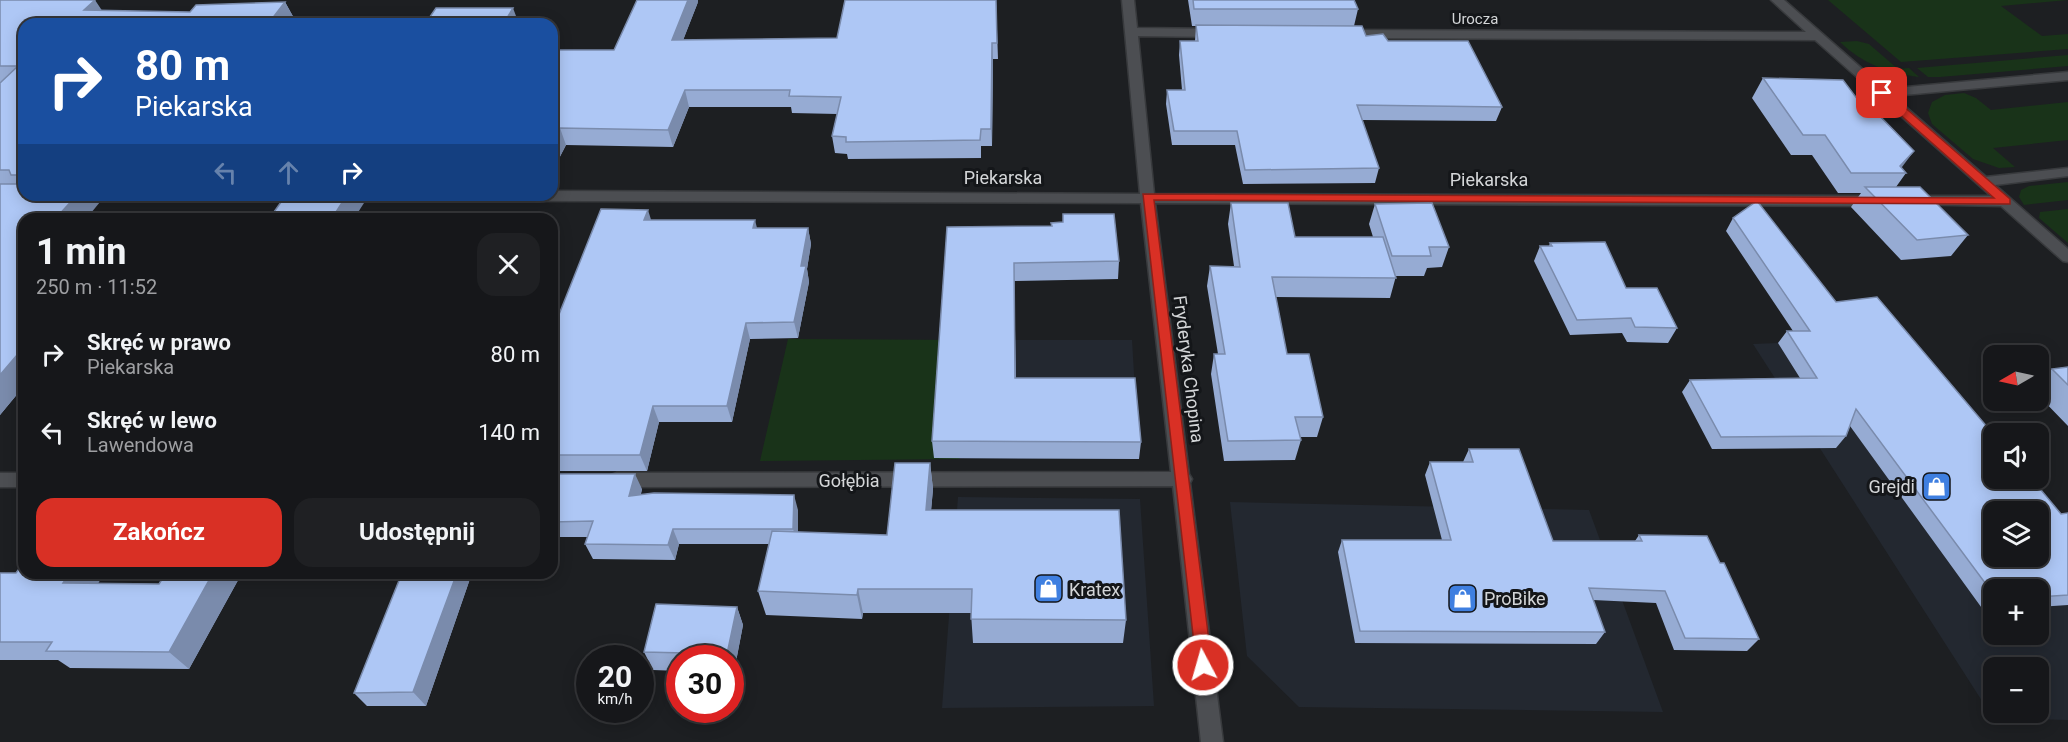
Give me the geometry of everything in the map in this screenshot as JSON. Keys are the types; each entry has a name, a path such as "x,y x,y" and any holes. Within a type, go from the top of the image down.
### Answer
{"street":[{"name":"Fryderyka Chopina","path":"1128,0 1147,196 1183,479 1212,742"},
{"path":"1777,0 2068,257"},
{"path":"1131,32 1226,33"},
{"name":"Urocza","path":"1332,34 1818,36"},
{"path":"1882,93 2068,75"},
{"path":"1983,182 2068,172"},
{"name":"Piekarska","path":"558,195 2005,201"},
{"name":"Gołębia","path":"599,480 1183,479"},
{"path":"0,480 18,480"}],"shaded area":[{"path":"966,340 1132,340 1139,459 959,459"},
{"path":"1778,343 1983,471 1983,489 1994,489 1994,501 1983,501 1983,567 2049,567 2049,554 2068,550 2068,720 2049,719 2049,657 1983,657 1983,702 1753,344"},
{"path":"958,497 1140,499 1154,706 942,708"},
{"path":"1230,502 1589,510 1663,712 1299,707 1247,656"}],"green space":[{"path":"1828,0 2068,0 2001,6 2042,36 2068,34 2068,49 1901,62"},
{"path":"1857,41 1869,44 1898,69 1909,68 1919,77 1876,66 1840,42"},
{"path":"2068,55 2068,66 1940,77 1928,77 1917,68"},
{"path":"1964,93 1976,98 1991,110 2068,102 2068,140 1993,148 2015,167 1999,168 1973,159 1932,124 1928,113 1932,102 1945,95"},
{"path":"2068,182 2068,200 2024,205 2019,197 2021,190 2029,186"},
{"path":"2068,209 2068,243 2039,218 2040,212"},
{"path":"788,339 966,340 959,459 760,461"}],"building":[{"path":"0,0 95,0 84,10 190,12 196,5 285,2 273,18 18,18 18,66 0,66"},
{"path":"637,0 688,0 672,40 837,38 845,0 996,0 997,43 992,43 991,129 981,129 980,140 846,142 846,137 832,136 841,97 789,96 790,90 685,90 668,130 560,128 558,132 558,50 614,50"},
{"path":"1193,0 1354,0 1358,9 1194,9"},
{"path":"436,8 513,8 507,18 429,18"},
{"path":"1196,25 1362,26 1366,36 1383,34 1388,41 1468,41 1502,107 1357,105 1379,168 1245,170 1237,131 1174,131 1167,90 1185,90 1180,41 1198,41"},
{"path":"18,66 18,175 11,175 9,170 0,170 0,83"},
{"path":"1763,78 1843,80 1858,100 1868,104 1914,151 1900,166 1906,173 1851,173 1825,135 1803,135"},
{"path":"0,184 18,184 18,201 72,201 60,213 18,213 18,354 0,375"},
{"path":"1865,187 1920,187 1968,235 1917,240"},
{"path":"282,201 343,201 336,212 352,212 351,213 273,213"},
{"path":"1757,201 1836,302 1877,297 1984,423 1983,489 2040,489 2061,514 2068,513 2068,595 2049,596 2049,579 1983,580 1856,409 1846,436 1721,437 1690,380 1817,378 1787,331 1810,331 1733,218"},
{"path":"1231,203 1288,203 1295,237 1383,237 1396,278 1272,277 1287,354 1309,354 1323,417 1295,417 1301,440 1228,441 1214,354 1225,354 1210,266 1240,267"},
{"path":"1432,203 1449,247 1429,247 1431,256 1392,256 1375,204"},
{"path":"601,209 648,210 644,220 755,220 753,228 808,228 801,266 806,266 794,322 746,323 727,406 653,406 640,455 558,455 558,317"},
{"path":"1063,214 1114,214 1119,261 1014,263 1015,378 1135,378 1141,442 932,441 947,227 1052,226 1051,223 1063,222"},
{"path":"1605,242 1626,288 1657,288 1677,328 1635,327 1631,318 1577,320 1540,246 1552,246 1550,243"},
{"path":"2068,367 2068,385 2052,369"},
{"path":"1469,449 1519,449 1553,541 1642,541 1639,535 1707,536 1720,563 1724,563 1759,639 1685,638 1665,591 1589,588 1605,632 1360,631 1342,540 1451,540 1430,462 1473,462"},
{"path":"895,463 930,463 926,510 1119,510 1126,620 971,619 972,589 858,589 857,595 758,591 772,531 887,535"},
{"path":"558,474 635,474 629,496 654,493 794,495 793,529 673,529 668,545 585,544 593,521 558,522"},
{"path":"18,570 18,579 66,579 63,583 159,584 162,579 210,579 169,652 46,651 52,642 0,642 0,573 16,573"},
{"path":"400,579 455,579 413,692 354,693"},
{"path":"656,604 737,607 729,645 666,645 666,653 654,652 654,645 646,645"}],"place":[{"name":"Grejdi","path":"1936,486"},
{"name":"Kratex","path":"1048,589"},
{"name":"ProBike","path":"1463,598"}],"route":[{"path":"1203,665 1183,479 1147,196 2005,201 1882,93"}]}
